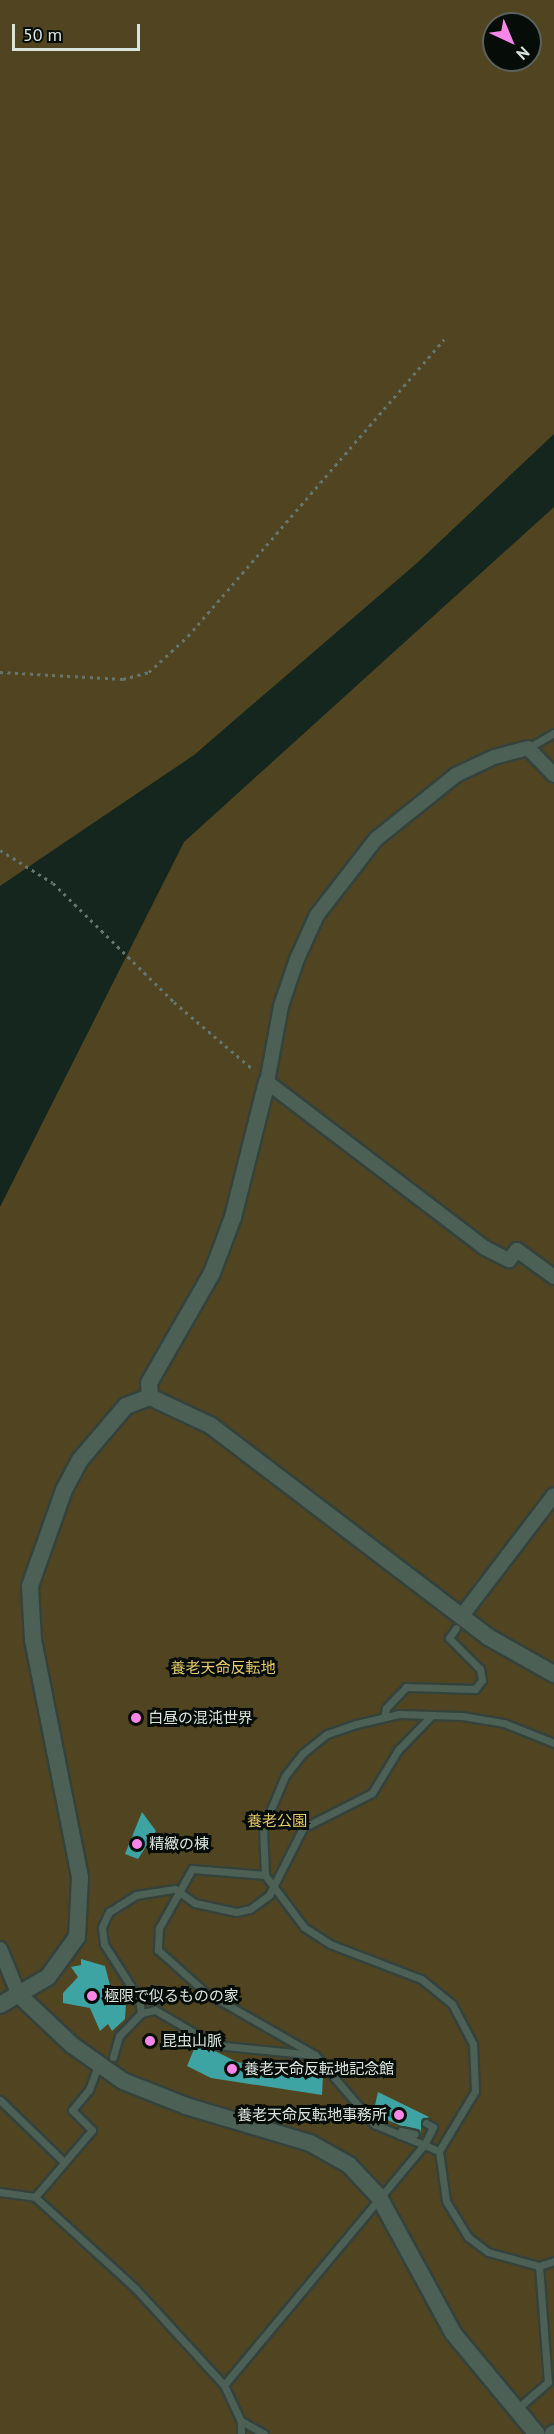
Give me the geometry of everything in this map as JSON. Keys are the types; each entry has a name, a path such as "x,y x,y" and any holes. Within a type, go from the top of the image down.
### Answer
{"street":[{"path":"150,1397 149,1383 212,1273 233,1217 267,1082 281,1006 297,959 317,915 348,874 410,807 456,774 528,748 554,775"},
{"path":"267,1082 485,1248 509,1260 517,1250 554,1277"},
{"path":"0,2005 19,1995 64,1961 77,1937 81,1909 80,1877 33,1640 30,1586 39,1550 80,1460 126,1406 150,1397 210,1425 459,1622 554,1674"},
{"path":"459,1622 554,1495"},
{"path":"0,1948 19,1995 98,2065 152,2095 335,2154 379,2197 428,2296 476,2366 537,2434"}],"lane":[{"path":"528,748 554,733"},
{"path":"384,1717 386,1708 406,1687 475,1689 482,1680 480,1669 449,1638 459,1622"},
{"path":"141,2013 140,1999 113,1965 102,1927 116,1905 136,1895 175,1889 182,1894 236,1912 250,1909 275,1886 303,1828 372,1793 398,1750 433,1715"},
{"path":"554,1743 504,1723 433,1715 384,1717 327,1734 285,1776 263,1828 265,1875 298,1920 330,1944 398,1967 452,2004 473,2044 475,2091 439,2151 446,2201 468,2237 488,2252 539,2266 554,2261"},
{"path":"265,1875 192,1869 182,1894 156,1941 173,1968 239,2014 300,2042 315,2055 361,2113 399,2135 439,2151"},
{"path":"113,2056 119,2036 141,2013 156,2010 215,2045 315,2055"},
{"path":"35,2198 92,2130 72,2110 89,2090 98,2065"},
{"path":"0,2100 64,2162"},
{"path":"224,2385 424,2145 433,2127 426,2123"},
{"path":"399,2135 401,2131 416,2134"},
{"path":"0,2192 35,2198 135,2288 224,2385 241,2421 241,2434"},
{"path":"516,2410 548,2382 539,2266"},
{"path":"241,2421 264,2434"}],"path":[{"path":"0,672 123,680 149,672 188,636 444,339"},
{"path":"0,850 53,883 174,1002 267,1082"}],"green space":[{"path":"0,0 554,0 554,434 417,563 194,755 0,886"},
{"name":"養老公園","path":"554,507 554,2434 0,2434 0,1207 184,842"}],"building":[{"name":"精緻の棟","path":"142,1812 156,1831 138,1859 125,1854"},
{"name":"極限で似るものの家","path":"81,1959 105,1966 112,1993 120,1992 126,2003 125,2019 112,2031 108,2024 100,2031 90,2008 63,2003 63,1993 78,1977 71,1967 81,1965"},
{"name":"養老天命反転地記念館","path":"197,2042 237,2062 323,2075 322,2095 211,2078 187,2066"},
{"name":"養老天命反転地事務所","path":"378,2092 429,2117 421,2121 421,2134 373,2114"}],"place":[{"name":"白昼の混沌世界","path":"136,1718"},
{"name":"精緻の棟","path":"137,1844"},
{"name":"極限で似るものの家","path":"92,1996"},
{"name":"昆虫山脈","path":"150,2041"},
{"name":"養老天命反転地記念館","path":"232,2069"},
{"name":"養老天命反転地事務所","path":"399,2115"}],"park label":[{"name":"養老天命反転地","path":"223,1668"}]}
